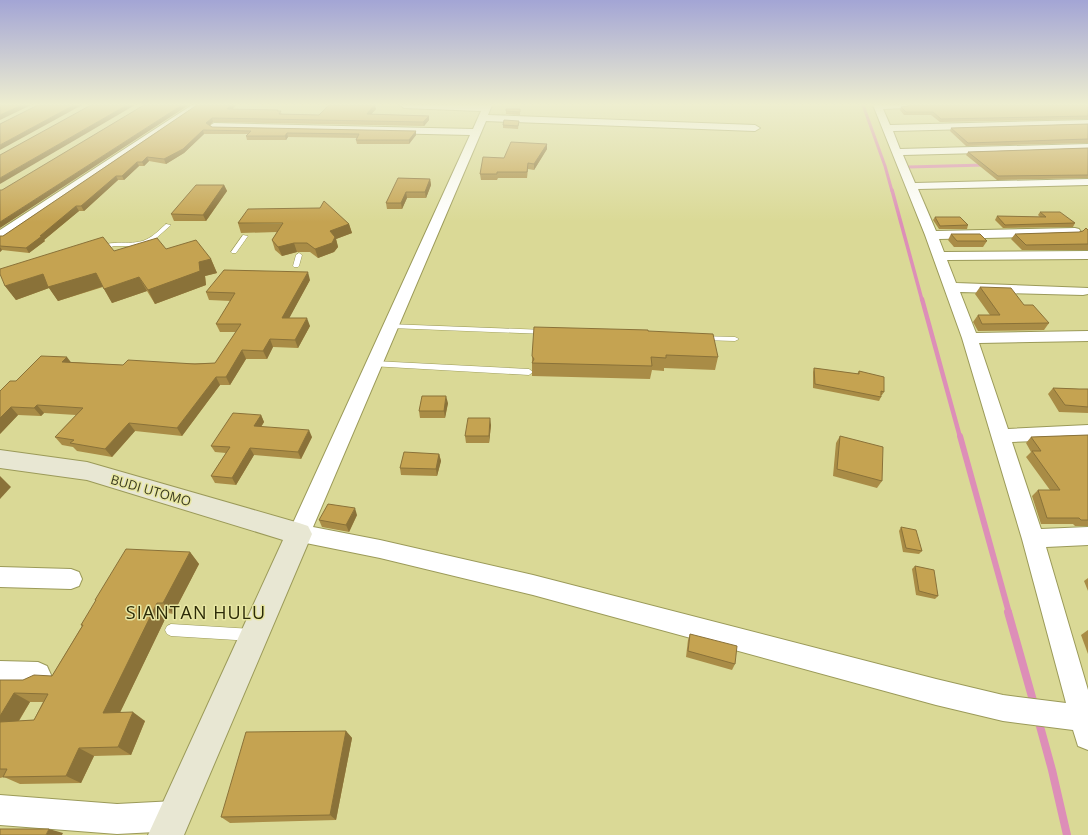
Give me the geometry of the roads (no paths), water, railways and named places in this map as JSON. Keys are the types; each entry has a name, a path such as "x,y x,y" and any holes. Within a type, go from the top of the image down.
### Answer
{"street":[{"path":"0,236 139,144"},
{"path":"0,810 117,819 170,826 471,144"},
{"path":"298,534 380,550 533,585 817,662 1003,708 1081,723 1034,538 970,338 931,235 893,144"},
{"path":"896,152 1088,147"},
{"path":"911,186 1088,182"},
{"path":"931,235 1075,232"},
{"path":"939,256 1088,255"},
{"path":"951,287 1083,291"},
{"path":"970,338 1088,336"},
{"path":"1001,436 1088,432"},
{"name":"BUDI UTOMO","path":"0,459 87,471 298,534"},
{"path":"1034,538 1088,536"},
{"path":"0,577 71,579"},
{"path":"0,674 38,675"}],"lane":[{"path":"97,250 113,244 135,244 151,240 168,225"},
{"path":"234,252 245,236"},
{"path":"296,266 299,255"},
{"path":"391,326 552,332"},
{"path":"695,337 735,339"},
{"path":"374,364 529,372"},
{"path":"171,630 255,635"}],"waterway":[{"path":"877,144 892,191"},
{"path":"908,167 985,165"},
{"path":"892,190 922,300"},
{"path":"922,299 960,437"},
{"path":"960,436 1009,613"},
{"path":"1008,612 1034,704"},
{"path":"1038,719 1052,770 1067,835"}],"district":[{"name":"SIANTAN HULU","path":"196,612"}]}
